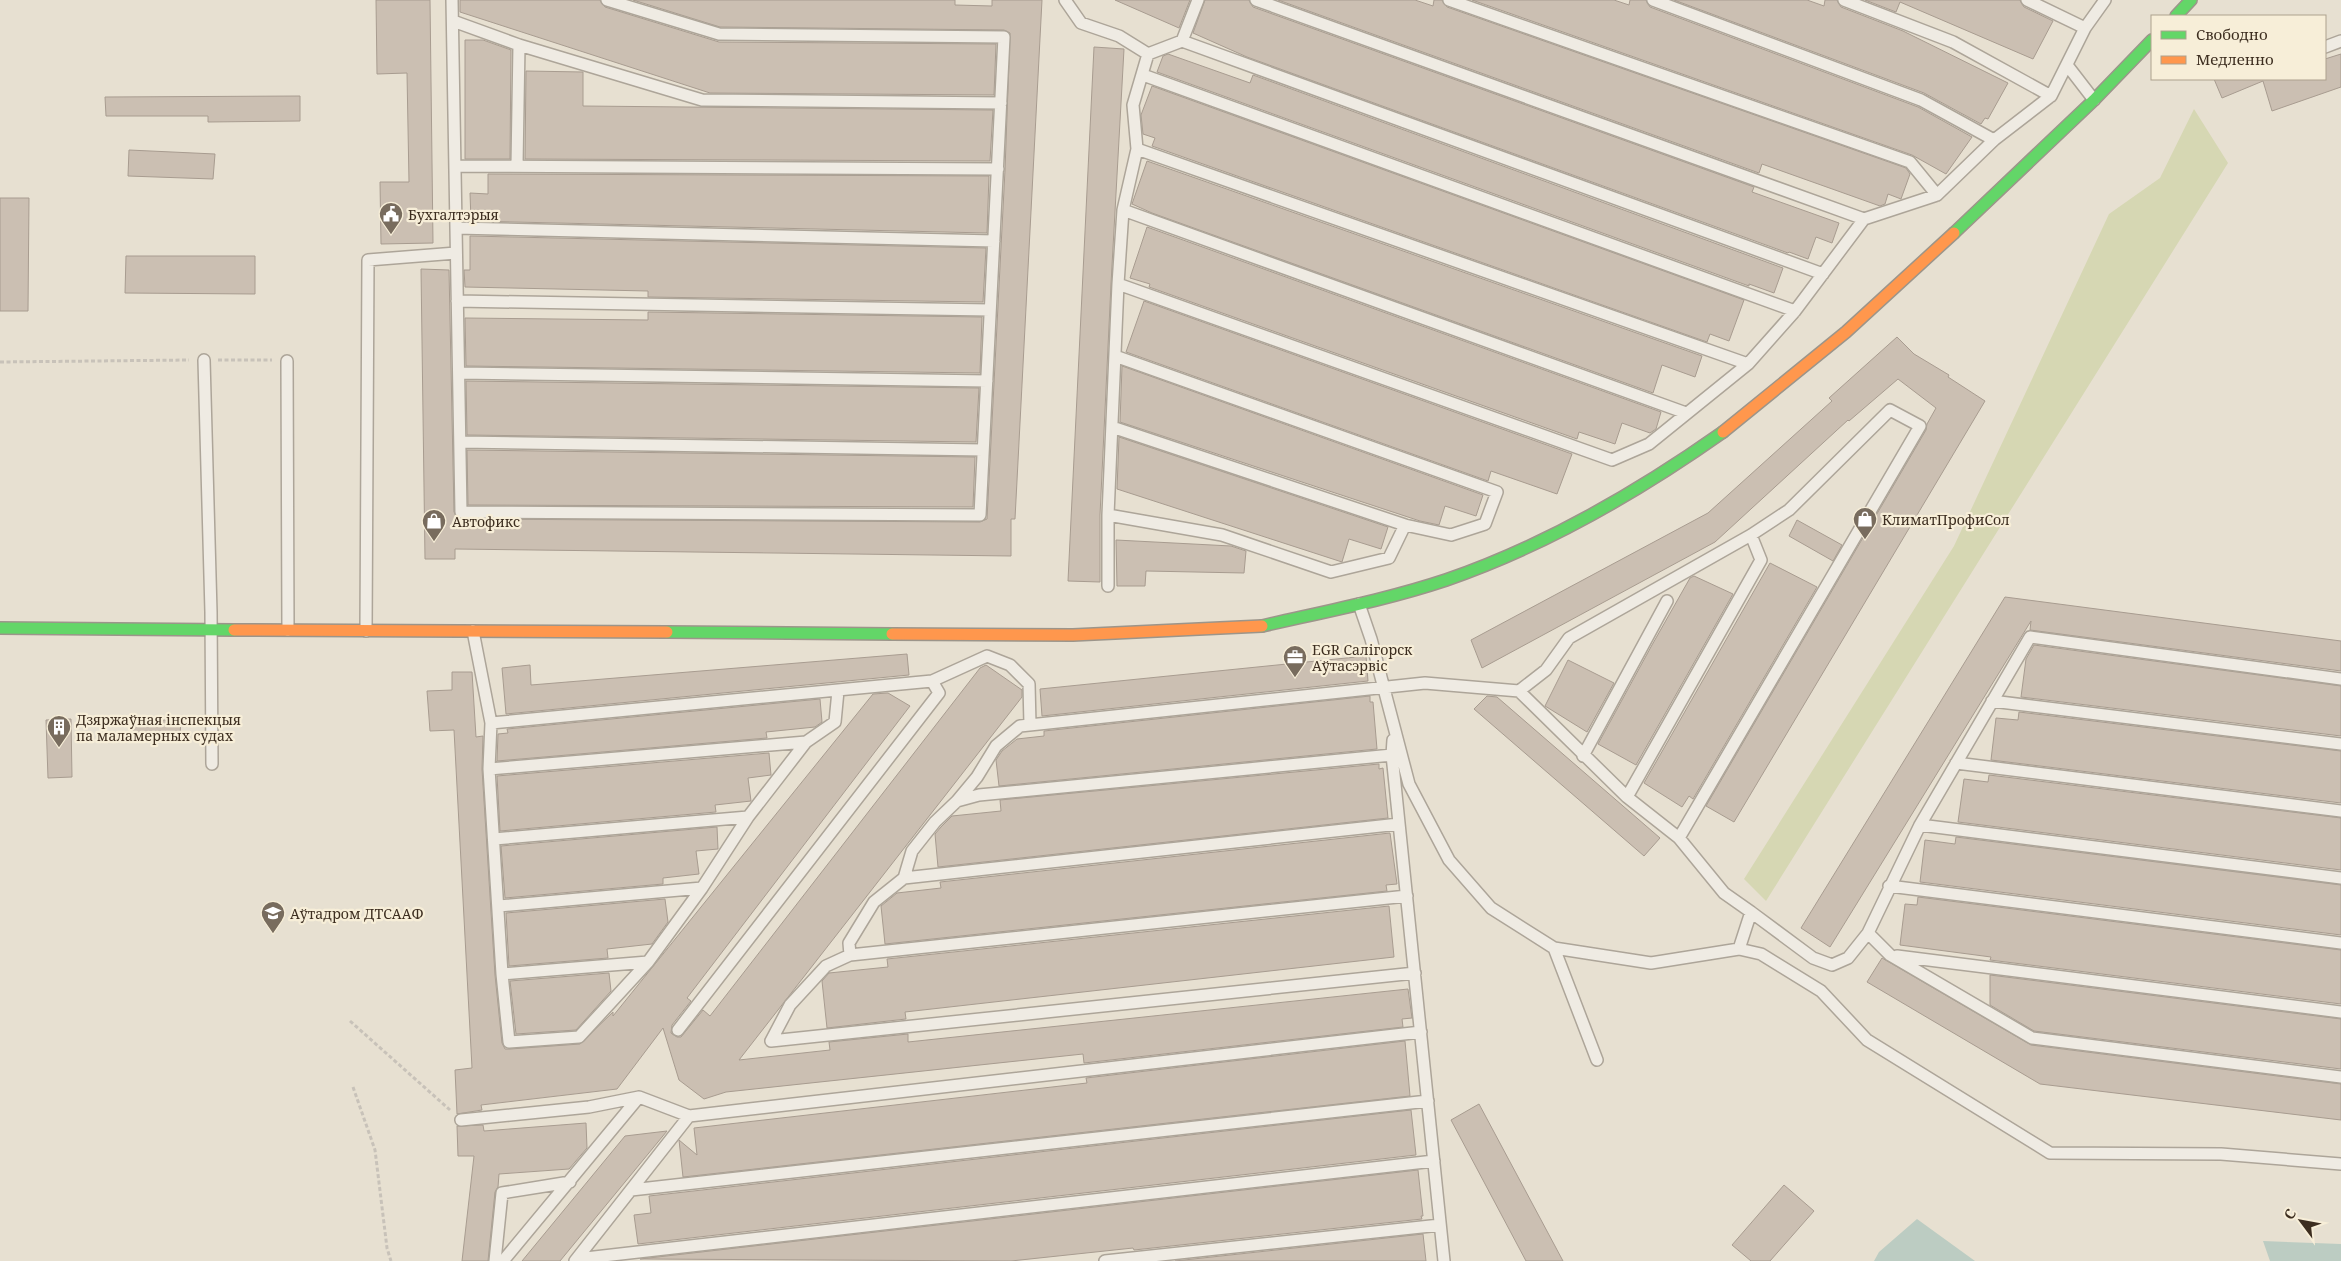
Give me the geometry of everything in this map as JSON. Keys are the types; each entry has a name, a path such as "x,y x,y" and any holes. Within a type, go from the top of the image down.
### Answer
{"main road":[{"path":"2177,15 2192,0"},
{"path":"0,628 1072,635 1260,626 1359,604 1446,580 1527,547 1604,508 1672,468 1735,423 1846,332 2094,100 2151,41"}],"lane":[{"path":"452,0 461,512 980,515 1004,37 719,34 607,0"},
{"path":"1066,0 1081,23 1119,36 1148,54"},
{"path":"1182,41 1198,0"},
{"path":"1256,0 1864,219"},
{"path":"1449,0 1910,162 1937,195"},
{"path":"1652,0 1921,100 1994,140"},
{"path":"1844,0 1954,42 2051,96"},
{"path":"2027,0 2085,28"},
{"path":"1118,284 1612,460 1649,444 1748,364 1795,310 1864,219 1937,195 1994,140 2051,96 2085,28 2105,0"},
{"path":"453,21 519,45 702,100 1001,103"},
{"path":"1148,54 1182,41 1823,274"},
{"path":"2326,47 2341,41"},
{"path":"517,165 519,45"},
{"path":"1108,586 1108,515 1123,210 1137,149 1133,105 1148,54"},
{"path":"2067,65 2094,100"},
{"path":"1143,75 1795,310"},
{"path":"1137,149 1748,364"},
{"path":"455,166 998,169"},
{"path":"1123,210 1686,413"},
{"path":"456,228 994,241"},
{"path":"366,631 368,260 456,253"},
{"path":"457,302 990,310"},
{"path":"1112,427 1405,525 1451,535 1485,524 1497,492 1115,356"},
{"path":"204,360 211,629 212,764"},
{"path":"281,360 288,630"},
{"path":"459,373 987,381"},
{"path":"1518,691 1546,670 1569,638 1751,534 1789,510 1890,410 1920,426 1679,838"},
{"path":"460,442 983,450"},
{"path":"1108,515 1222,535 1331,572 1389,558 1405,525"},
{"path":"1627,797 1761,560 1751,534"},
{"path":"1583,756 1667,601"},
{"path":"1359,604 1371,639 1409,784 1449,860 1491,908 1554,948 1651,963 1739,949 1761,954 1822,991 1867,1040 2050,1153 2221,1154 2341,1164"},
{"path":"473,631 491,723 489,769 502,974 509,1042 579,1037 648,962 702,888 748,817 806,742 835,722 838,691"},
{"path":"904,878 912,851 935,822 957,801 977,777 996,746 1020,726 1425,683 1518,691 1627,797 1679,838 1724,893 1813,958 1832,965 1848,958 1868,933 1920,825 2030,637 2341,678"},
{"path":"491,723 838,691 862,686 932,681 987,656 1010,665 1029,684 1030,725"},
{"path":"678,1030 939,693 932,681"},
{"path":"1992,702 2341,744"},
{"path":"1393,728 1392,755 1444,1261"},
{"path":"489,769 806,742"},
{"path":"957,801 979,796 1392,755"},
{"path":"1956,764 2341,812"},
{"path":"494,839 748,817"},
{"path":"850,954 849,943 874,902 904,878 1400,824"},
{"path":"1920,825 2341,878"},
{"path":"1889,886 2341,943"},
{"path":"499,906 702,888"},
{"path":"1407,896 850,954 826,966 790,1005 771,1041 1415,973"},
{"path":"1739,949 1751,912"},
{"path":"1868,933 1890,955 2032,1038 2341,1077"},
{"path":"1554,948 1597,1060"},
{"path":"1890,955 2341,1012"},
{"path":"502,974 648,962"},
{"path":"461,1120 589,1107 639,1097 689,1116 1421,1032"},
{"path":"503,1261 639,1097"},
{"path":"632,1190 1428,1101"},
{"path":"576,1260 689,1116"},
{"path":"576,1260 1434,1161"},
{"path":"495,1261 502,1193 570,1182"},
{"path":"1105,1261 1440,1225"}],"path":[{"path":"0,362 281,360"},
{"path":"350,1021 461,1120"},
{"path":"353,1087 375,1150 387,1248 391,1261"}],"green space":[{"path":"2194,109 2228,163 1766,901 1744,879 1954,546 2109,214 2160,178"}],"shaded area":[{"path":"1917,1219 1975,1261 1874,1261 1879,1252"},
{"path":"2263,1241 2341,1244 2341,1261 2270,1261"}],"building":[{"path":"376,0 430,0 433,243 381,244 380,182 409,182 407,73 377,74"},
{"path":"460,0 600,0 605,7 719,42 996,44 994,95 710,93 460,12"},
{"path":"633,0 955,0 955,5 992,6 992,0 1042,0 1015,519 1011,519 1011,556 455,549 455,559 425,559 421,269 449,270 454,512 458,519 980,522 987,519 1010,33 1004,30 720,27"},
{"path":"1115,0 1190,0 1179,28"},
{"path":"1205,0 1249,0 1253,7 1754,187 1752,192 1839,223 1832,243 1816,237 1808,259 1788,253 1247,57 1193,33"},
{"path":"1278,0 1415,0 1433,6 1434,0 1442,0 1447,7 1906,168 1910,174 1901,199 1888,194 1885,204 1880,206 1762,164 1759,173"},
{"path":"1472,0 1614,0 1629,5 1630,0 1646,0 1650,7 1918,107 1972,137 1946,174 1912,155"},
{"path":"1674,0 1807,0 1824,6 1825,0 1837,0 1841,7 1903,31 2008,83 1988,119 1985,118 1981,124 1924,93"},
{"path":"1865,0 2020,0 2024,7 2053,21 2033,59 1900,2 1896,12"},
{"path":"465,40 483,40 511,50 510,159 465,159"},
{"path":"1094,47 1124,49 1100,515 1100,582 1068,581"},
{"path":"1168,54 1250,83 1253,75 1783,268 1774,293 1749,284 1749,286 1157,72 1163,56"},
{"path":"2341,54 2341,87 2272,111 2263,81 2222,98 2214,80 2326,80 2326,59"},
{"path":"526,71 583,72 583,106 993,110 990,161 525,159"},
{"path":"1152,86 1744,300 1729,341 1710,334 1707,342 1152,146 1155,138 1143,134 1141,115"},
{"path":"300,96 300,121 208,122 208,116 106,116 105,97"},
{"path":"129,150 215,154 213,179 128,176"},
{"path":"1147,161 1702,356 1695,377 1662,365 1653,393 1152,213 1132,204"},
{"path":"488,174 989,176 987,233 471,221 470,193 488,194"},
{"path":"0,198 29,198 28,311 0,311"},
{"path":"1147,227 1661,412 1656,429 1650,433 1622,423 1615,444 1579,432 1577,439 1149,287 1150,284 1130,278"},
{"path":"470,236 986,248 983,302 648,297 648,291 465,287 464,270 470,270"},
{"path":"126,256 255,256 255,294 125,293"},
{"path":"1144,301 1572,454 1557,494 1491,471 1488,481 1126,352"},
{"path":"648,312 982,317 980,373 466,366 465,318 648,320"},
{"path":"1897,337 1914,354 1949,375 1948,377 1985,401 1734,822 1706,806 1926,430 1927,424 1936,408 1898,379 1848,420 1715,542 1482,668 1471,640 1708,513 1832,401 1829,398"},
{"path":"1122,366 1483,495 1476,516 1445,506 1439,525 1420,521 1120,422"},
{"path":"466,381 979,388 976,442 467,435"},
{"path":"1119,437 1388,527 1381,549 1349,539 1342,562 1117,489"},
{"path":"467,450 975,457 973,507 468,505"},
{"path":"1797,520 1842,545 1833,561 1789,536"},
{"path":"1116,540 1231,546 1246,551 1244,573 1146,571 1145,586 1117,586"},
{"path":"1770,563 1817,587 1693,799 1689,796 1682,807 1644,783"},
{"path":"1694,576 1733,594 1636,765 1598,744 1690,578"},
{"path":"2005,597 2341,641 2341,671 2030,630 2031,621 1830,947 1801,928"},
{"path":"2034,645 2341,686 2341,736 2021,697 2026,659"},
{"path":"907,654 909,675 506,714 502,668 530,665 531,685"},
{"path":"1366,656 1368,681 1042,716 1040,689"},
{"path":"1568,660 1614,683 1587,732 1545,706"},
{"path":"986,665 1022,690 1022,697 739,1060 830,1050 829,1042 908,1034 908,1042 1408,989 1412,1018 1402,1019 1403,1027 1084,1063 1083,1054 726,1092 704,1099 679,1080 663,1028 617,1089 481,1105 482,1110 457,1114 455,1070 472,1068 454,730 430,731 427,691 452,690 452,672 472,672 476,737 483,736 482,769 495,975 502,1043 505,1049 510,1049 580,1044 613,1012 613,1016 873,694 888,693 910,706 687,998 691,1001 672,1025 671,1033 681,1037 703,1010 710,1016 980,668"},
{"path":"1370,696 1370,702 1373,702 1377,749 999,786 996,760 1002,751 1017,739 1044,736 1044,731"},
{"path":"1487,696 1497,697 1660,838 1644,856 1474,709"},
{"path":"820,699 822,722 815,727 766,732 767,738 497,761 498,734 508,733 507,729"},
{"path":"2019,712 2341,751 2341,803 1991,760 1996,718 2018,720"},
{"name":"Дзяржаўная інспекцыя па маламерных судах","path":"71,719 72,777 48,778 46,720"},
{"path":"133,720 181,720 180,735 133,735"},
{"path":"769,753 771,775 748,778 751,801 715,805 716,812 500,831 497,776"},
{"path":"1379,764 1379,769 1383,768 1388,818 938,867 935,834 941,827 952,816 1001,811 1000,800"},
{"path":"1989,775 2341,818 2341,870 1958,822 1964,779 1988,782"},
{"path":"717,827 718,849 696,851 699,874 663,878 663,884 505,898 501,846"},
{"path":"1390,833 1397,884 1386,885 1387,891 885,944 881,906 897,893 941,888 940,882"},
{"path":"1956,837 2341,885 2341,935 1920,882 1925,840 1955,844"},
{"path":"1918,897 2341,950 2341,1004 1990,960 1991,957 1900,945 1905,904 1917,905"},
{"path":"665,899 668,922 652,944 607,949 608,958 509,966 506,913"},
{"path":"1389,906 1394,957 905,1012 906,1019 827,1028 822,981 829,973 888,967 887,959"},
{"path":"1882,958 2031,1045 2341,1084 2341,1120 2040,1084 1867,982"},
{"path":"609,973 611,991 576,1030 516,1034 510,981"},
{"path":"1990,975 2341,1019 2341,1069 2034,1031 1990,1005"},
{"path":"1405,1041 1410,1096 683,1177 679,1140 697,1155 694,1128 1087,1083 1086,1078"},
{"path":"1479,1104 1563,1261 1526,1261 1451,1120"},
{"path":"1411,1110 1416,1155 638,1244 634,1215 651,1213 649,1196"},
{"path":"586,1123 587,1148 569,1169 499,1174 498,1187 495,1192 488,1261 462,1261 474,1156 458,1156 457,1126 483,1125 484,1131"},
{"path":"667,1131 560,1261 522,1261 625,1136"},
{"path":"1418,1170 1422,1219 1134,1250 1133,1248 1011,1261 640,1259"},
{"path":"1784,1185 1814,1211 1770,1261 1751,1261 1732,1245"},
{"path":"1423,1234 1426,1261 1175,1261"}],"traffic: fast":[{"path":"2177,15 2191,0"},
{"path":"1954,233 2094,100 2151,41"},
{"path":"1262,626 1401,594 1446,580 1519,551 1590,516 1658,476 1723,432"},
{"path":"0,628 234,630"},
{"path":"667,632 892,634"}],"traffic: slow":[{"path":"1723,432 1846,332 1954,233"},
{"path":"892,634 1073,635 1262,626"},
{"path":"234,630 667,632"}],"place":[{"name":"Бухгалтэрыя","path":"391,235"},
{"name":"КлиматПрофиСол","path":"1865,540"},
{"name":"Автофикс","path":"434,542"},
{"name":"EGR Салігорск Аўтасэрвіс","path":"1295,678"},
{"name":"Дзяржаўная інспекцыя па маламерных судах","path":"59,748"},
{"name":"Аўтадром ДТСААФ","path":"273,934"}]}
